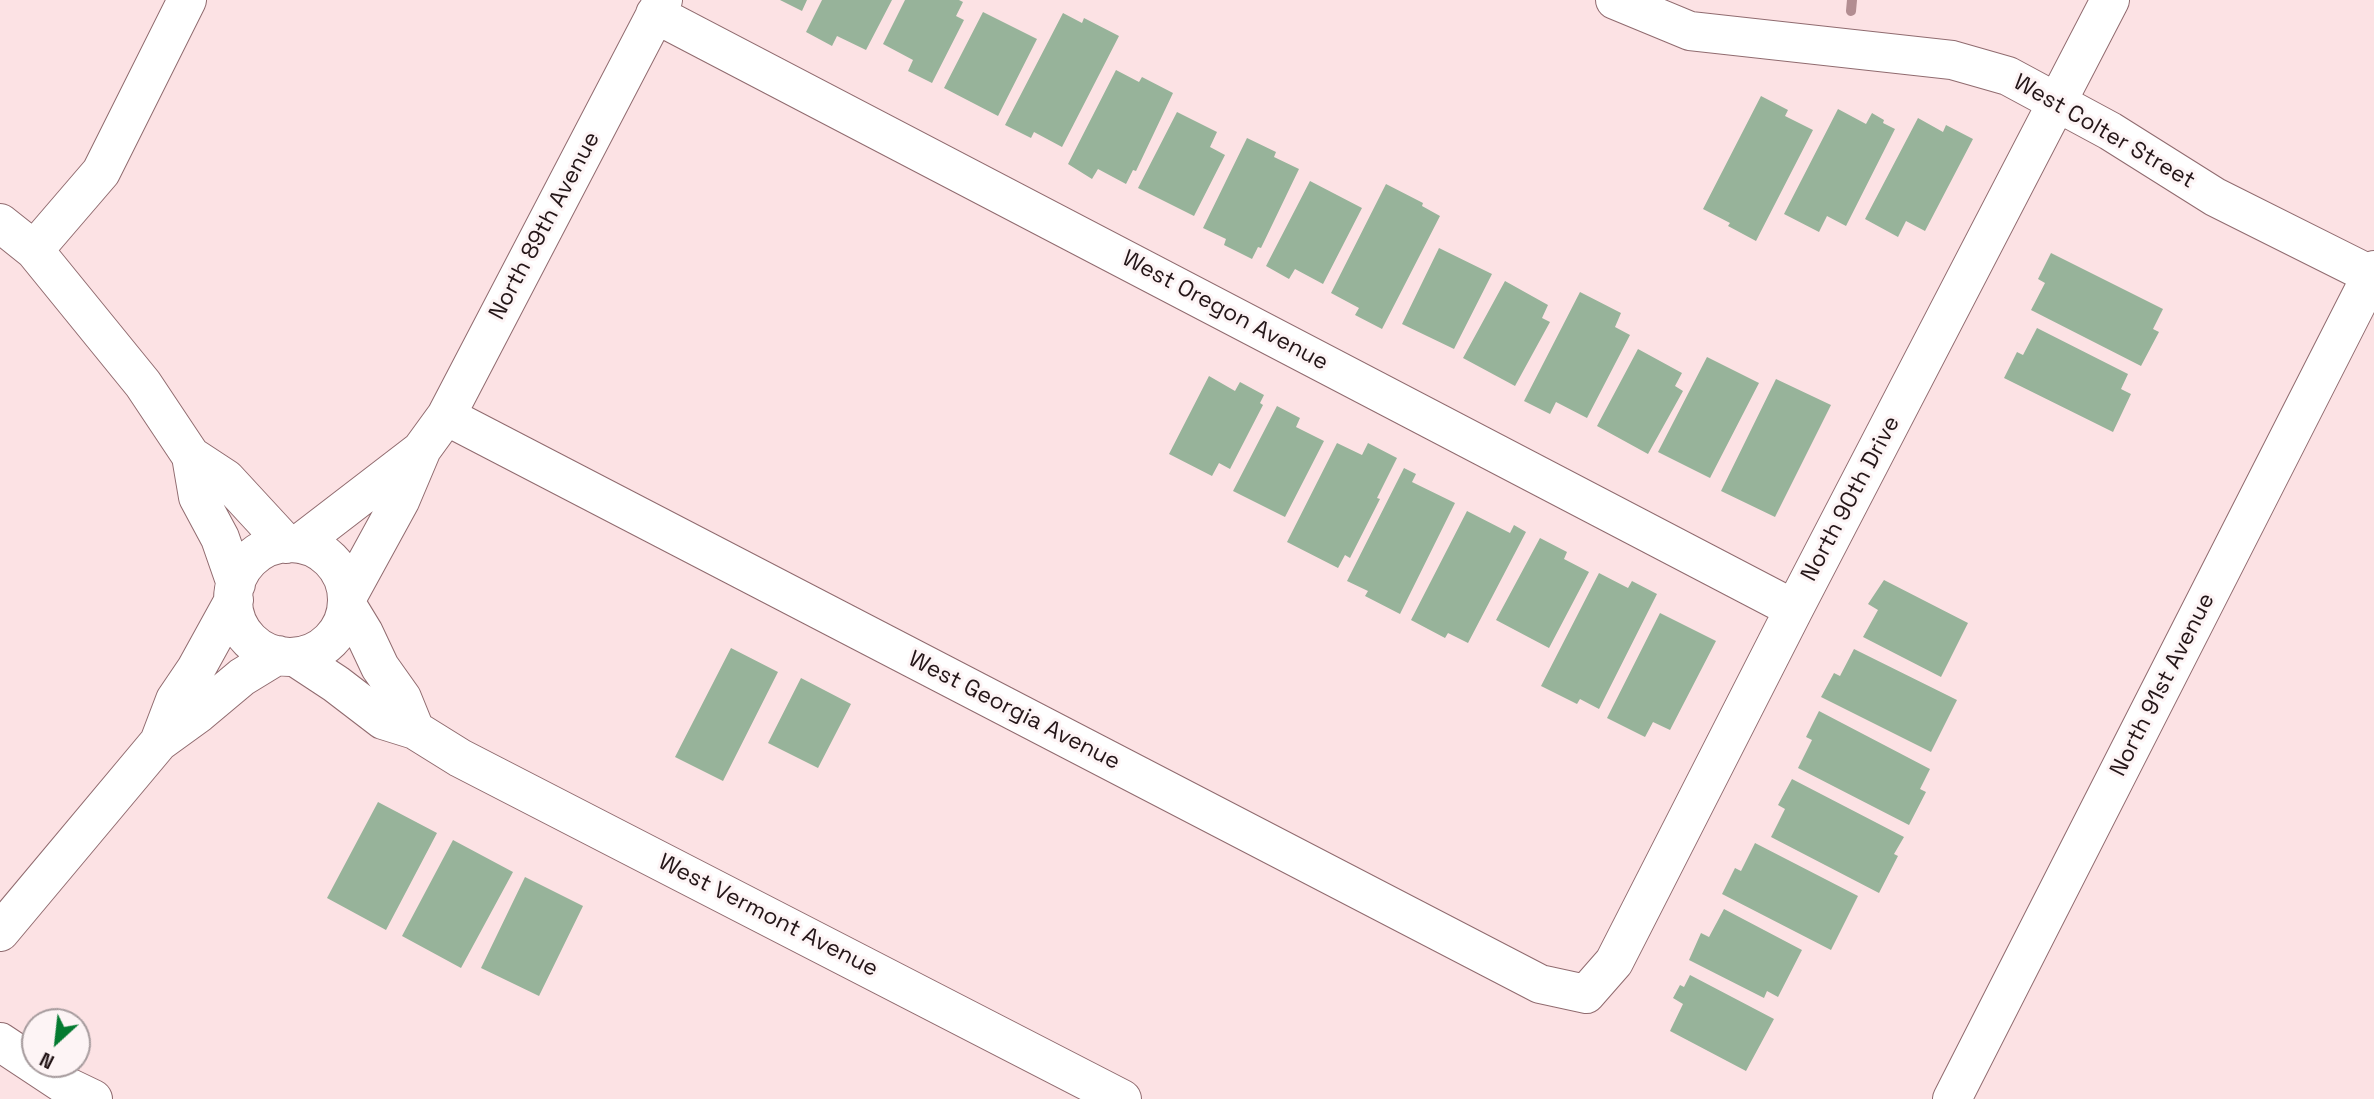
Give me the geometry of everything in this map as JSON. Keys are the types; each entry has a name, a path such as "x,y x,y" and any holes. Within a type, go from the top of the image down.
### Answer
{"street":[{"path":"34,250 101,172 187,0"},
{"name":"North 90th Drive","path":"1586,994 1614,962 2110,0"},
{"name":"West Colter Street","path":"1619,1 1690,31 1952,60 2008,76 2110,131 2216,197 2373,272"},
{"name":"North 89th Avenue","path":"347,600 396,510 422,449 446,416 659,7"},
{"name":"West Oregon Avenue","path":"659,7 1794,609"},
{"path":"0,223 34,250 143,384 191,456 226,479 293,544"},
{"name":"North 91st Avenue","path":"1952,1099 2373,272"},
{"name":"West Georgia Avenue","path":"446,416 1540,984 1586,994"},
{"name":"North 89th Avenue","path":"293,544 422,449"},
{"path":"159,742 174,700 196,669 235,592 220,538 198,497 191,456"},
{"path":"347,600 346,615 338,633 324,647 306,656 268,653 251,642 240,628 234,611 239,575 249,561 264,550 293,544 316,550 331,560 342,576 347,600 380,667 402,698 415,730"},
{"path":"0,932 159,742 242,677 286,656"},
{"name":"West Vermont Avenue","path":"286,656 336,684 383,720 415,730 460,758 1122,1099"},
{"path":"0,1042 68,1087 93,1099"}],"building":[{"path":"780,0 807,0 802,11"},
{"path":"822,0 892,0 866,50 837,36 832,46 806,32"},
{"path":"905,0 963,2 956,16 964,20 932,83 908,71 913,60 883,44"},
{"path":"983,12 1037,39 998,116 944,88"},
{"path":"1063,13 1082,23 1084,18 1119,36 1062,147 1034,132 1031,138 1005,125"},
{"path":"1116,70 1139,82 1142,77 1173,93 1136,171 1133,170 1126,184 1098,169 1092,179 1068,164"},
{"path":"1761,96 1788,110 1785,116 1813,130 1756,241 1703,209"},
{"path":"1838,109 1866,124 1872,113 1895,129 1846,226 1827,216 1819,232 1784,214"},
{"path":"1177,112 1217,132 1210,147 1225,155 1194,216 1138,188"},
{"path":"1918,118 1943,132 1946,125 1973,139 1925,231 1906,221 1898,237 1865,219"},
{"path":"1247,138 1276,152 1274,157 1299,169 1261,248 1258,247 1252,259 1224,245 1226,239 1203,228"},
{"path":"1310,181 1362,208 1323,284 1295,269 1289,279 1266,266"},
{"path":"1386,184 1423,203 1422,206 1440,216 1382,329 1355,315 1359,308 1331,293"},
{"path":"1439,248 1492,274 1454,349 1402,324"},
{"path":"2051,253 2163,309 2153,329 2159,332 2141,366 2031,310 2045,283 2038,279"},
{"path":"1505,281 1548,305 1542,318 1550,322 1515,386 1463,358"},
{"path":"1580,292 1621,313 1615,327 1630,335 1587,418 1556,402 1550,414 1524,401"},
{"path":"2037,328 2128,374 2121,389 2131,394 2113,432 2004,378 2017,352 2023,355"},
{"path":"1638,349 1682,373 1675,386 1683,391 1648,454 1597,426"},
{"path":"1707,357 1759,383 1710,478 1658,452"},
{"path":"1209,376 1235,391 1240,382 1264,395 1260,403 1263,405 1230,469 1219,463 1212,476 1169,454"},
{"path":"1776,379 1831,405 1775,517 1721,491"},
{"path":"1277,406 1300,418 1296,427 1324,441 1285,517 1233,491"},
{"path":"1337,443 1362,455 1368,443 1397,458 1350,558 1345,555 1338,568 1287,542"},
{"path":"1404,468 1416,474 1412,482 1455,503 1400,614 1365,596 1368,591 1347,581"},
{"path":"1467,511 1510,533 1514,525 1526,532 1468,643 1448,633 1445,638 1411,620"},
{"path":"1540,538 1567,552 1564,559 1589,572 1549,648 1496,620"},
{"path":"1599,573 1628,588 1632,581 1657,594 1599,709 1580,699 1577,704 1541,686"},
{"path":"1884,580 1968,623 1941,677 1863,637 1878,610 1868,604"},
{"path":"1660,613 1716,641 1670,730 1653,722 1645,737 1607,718"},
{"path":"731,648 778,672 723,781 675,757"},
{"path":"1854,649 1957,700 1931,752 1821,697 1834,673 1840,676"},
{"path":"801,678 851,704 818,768 768,743"},
{"path":"1819,711 1930,769 1920,789 1926,792 1909,825 1798,768 1812,740 1806,737"},
{"path":"1792,779 1904,837 1894,854 1898,856 1879,893 1771,837 1785,809 1778,805"},
{"path":"378,802 437,833 386,930 327,898"},
{"path":"453,840 513,872 461,968 402,936"},
{"path":"1755,843 1858,896 1831,950 1722,894 1735,868 1741,871"},
{"path":"525,877 583,906 539,996 481,968"},
{"path":"1724,909 1802,950 1778,997 1767,991 1764,998 1689,960 1701,933 1709,937"},
{"path":"1690,975 1774,1019 1746,1071 1670,1031 1683,1004 1673,998 1680,985 1684,987"}],"waterway":[{"path":"1851,11 1852,0"}]}
